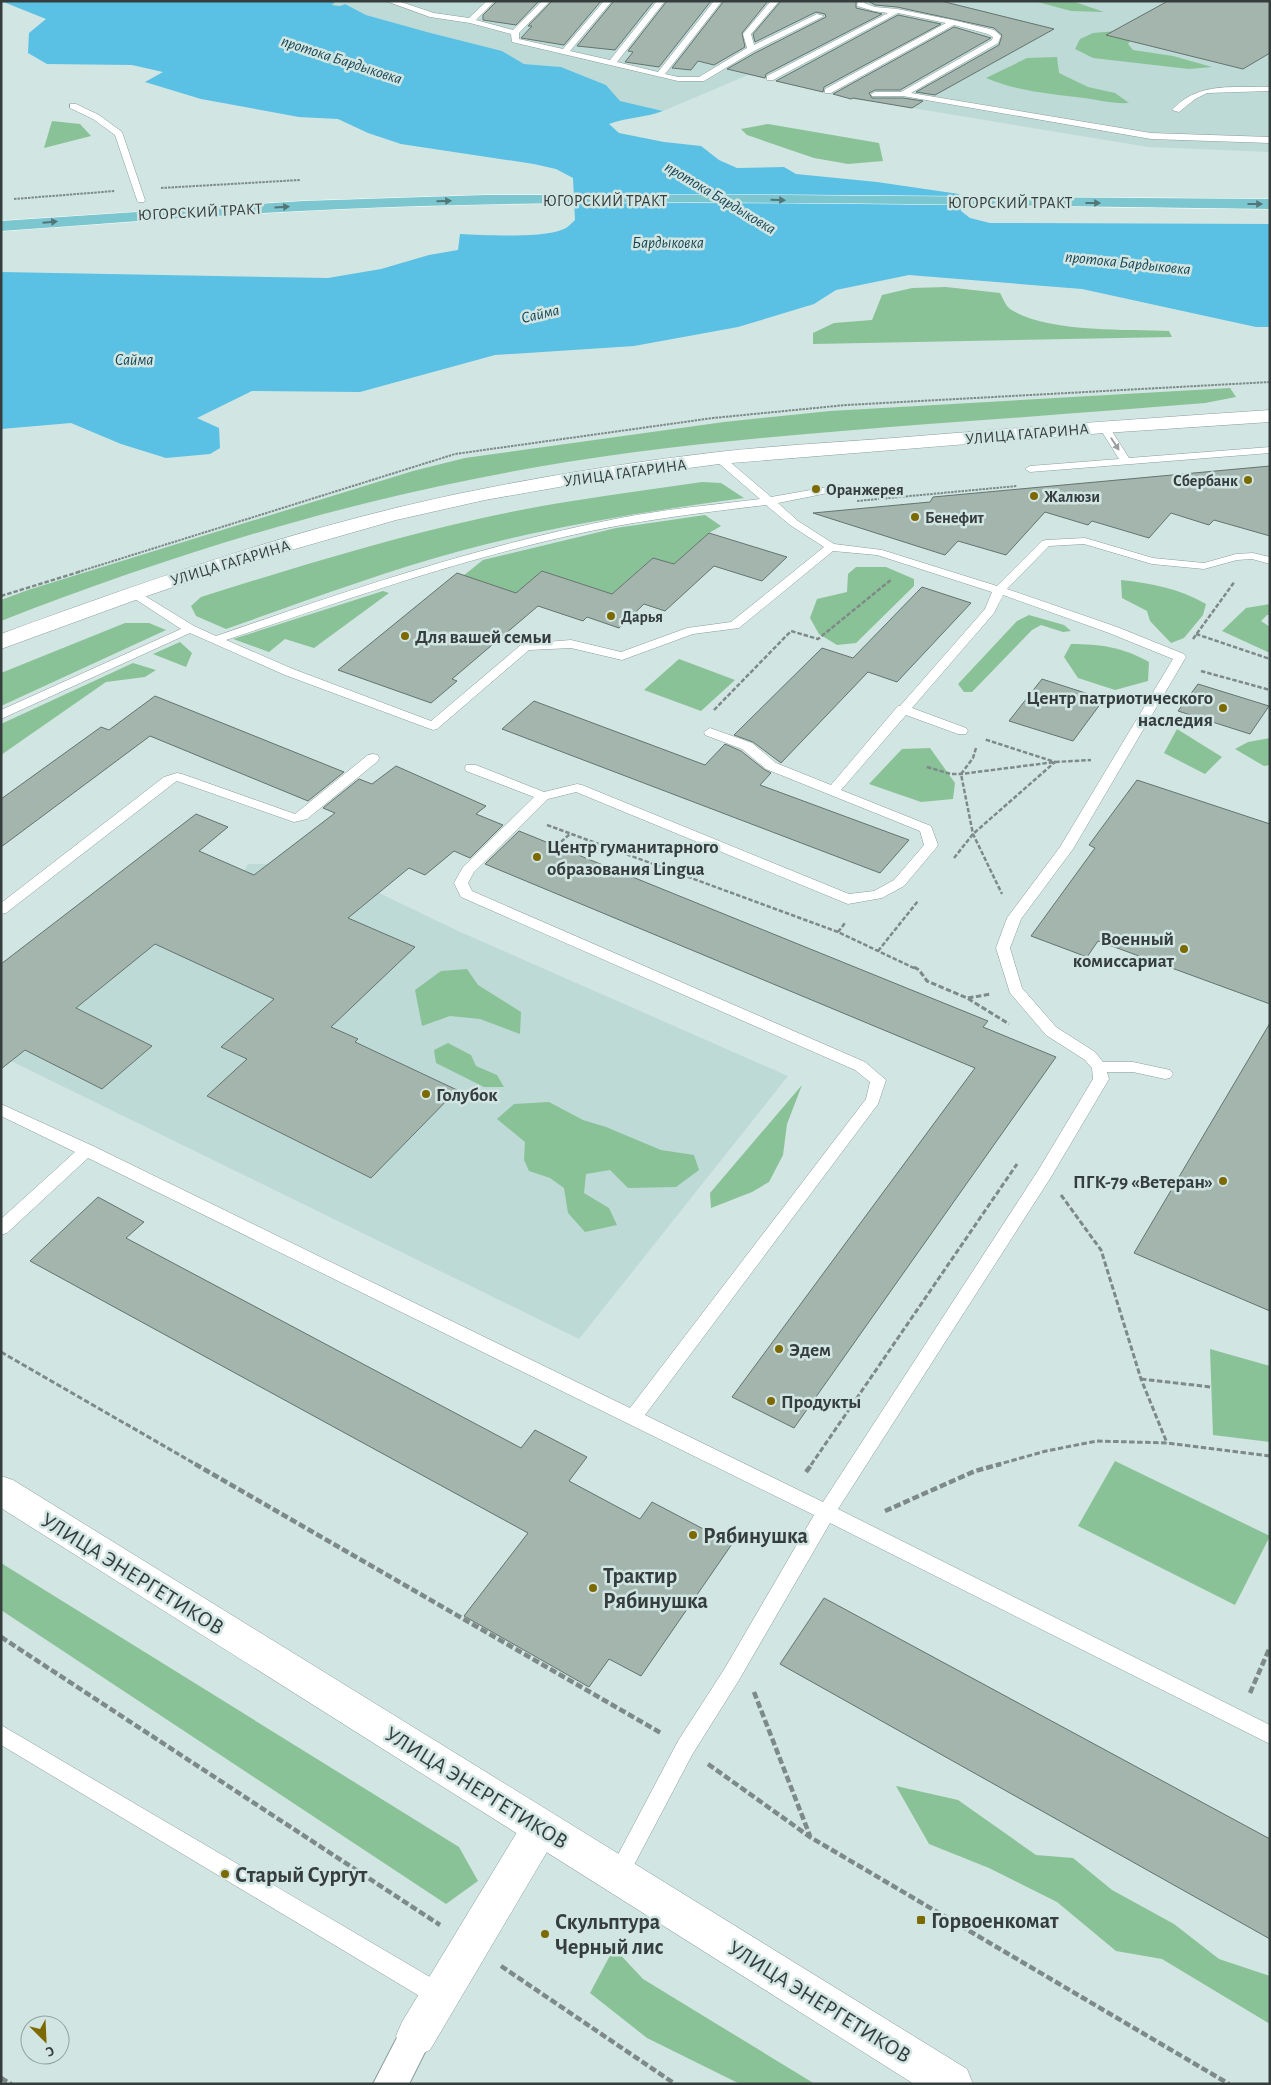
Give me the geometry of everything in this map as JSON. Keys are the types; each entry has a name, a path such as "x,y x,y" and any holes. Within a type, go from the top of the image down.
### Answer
{"main road":[{"name":"ЮГОРСКИЙ ТРАКТ","path":"495,184 1042,195 1270,204"},
{"path":"358,188 456,185"},
{"name":"ЮГОРСКИЙ ТРАКТ","path":"1,226 140,214 484,200 1042,195 1130,187"},
{"name":"ЮГОРСКИЙ ТРАКТ","path":"220,195 259,193"},
{"name":"ЮГОРСКИЙ ТРАКТ","path":"123,201 161,198"},
{"name":"УЛИЦА ГАГАРИНА","path":"1,642 133,593 225,563 391,515 485,494 599,474 719,458 1104,426 1270,416"},
{"name":"УЛИЦА ЭНЕРГЕТИКОВ","path":"1,1490 952,2084"},
{"path":"416,2035 541,1827"}],"street":[{"path":"390,2084 416,2035"}],"lane":[{"path":"390,1 423,8 433,16 471,21 515,33"},
{"path":"471,21 491,1"},
{"path":"546,1 515,33 515,40 678,79 701,79 751,49 820,16"},
{"path":"566,51 608,1"},
{"path":"611,64 661,1"},
{"path":"660,75 718,1"},
{"path":"751,49 747,34 776,1"},
{"path":"862,1 860,4 874,9 897,11 952,22 991,32 997,36 996,41 904,94"},
{"path":"770,78 897,11"},
{"path":"828,91 952,22"},
{"path":"1176,110 1192,97 1206,92 1270,89"},
{"path":"875,94 904,94 1151,136 1270,140"},
{"path":"73,106 96,117 120,134 141,200"},
{"path":"1104,426 1126,461"},
{"path":"1030,469 1270,450"},
{"path":"618,1875 686,1748 732,1674 826,1512 1045,1174 1101,1079 1099,1067 1090,1056 1051,1031 1015,990 1003,948 1014,918 1066,849 1178,660 1113,630 1000,590 878,552 831,548 794,523 719,458"},
{"path":"216,640 371,586 470,556 619,522 703,508 769,501 839,488"},
{"path":"832,792 990,610 1000,590 1046,543 1085,541 1152,561 1204,566 1236,557 1253,556 1270,561"},
{"path":"133,593 190,630 289,672 432,726 526,647 571,644 622,656 691,632 735,625 831,548"},
{"path":"1,715 190,630"},
{"path":"902,710 962,731"},
{"path":"633,1417 873,1100 878,1080 860,1066 466,894 461,882 468,870 543,796 577,788 848,899 877,895 899,883 931,845 926,829 770,766 747,746 710,732"},
{"path":"1,910 169,780 177,777 294,818 302,816 373,758"},
{"path":"472,768 543,796"},
{"path":"1099,1067 1133,1067 1165,1074"},
{"path":"1,1109 791,1494 1270,1735"},
{"path":"1,1229 87,1150"},
{"path":"1,1734 439,1996"}],"path":[{"path":"1253,556 1178,660 1270,690"},
{"path":"710,732 698,727 791,631 818,639 911,562"},
{"path":"1196,634 1270,659"},
{"path":"962,731 1055,762"},
{"path":"979,737 973,758 961,774 973,834 1014,918"},
{"path":"928,767 951,774 961,774 1055,762 1119,758"},
{"path":"949,864 973,834 1055,762"},
{"path":"524,815 838,932 919,970 928,981 967,998 1001,1020 1018,1028"},
{"path":"556,846 571,834"},
{"path":"878,951 920,900"},
{"path":"791,1494 1022,1156 1045,1174 1101,1250 1141,1379 1167,1443"},
{"path":"1,1352 686,1748 810,1837 1228,2083"},
{"path":"1141,1379 1211,1387"},
{"path":"853,1525 975,1472 1046,1451 1097,1441 1167,1443 1270,1456"},
{"path":"1,1637 471,1945 676,2084"},
{"path":"1238,1719 1270,1647"},
{"path":"732,1674 751,1684 810,1837"},
{"path":"1,2078 11,2084"}],"shaded area":[{"path":"336,1 1270,1 1270,152 1148,147 851,99 748,75 663,111 620,101 606,85 561,67 524,64 502,51 366,15 345,4 340,6 331,5"},
{"name":"Голубок","path":"248,864 321,865 458,931 788,1076 579,1339 11,1061 244,871"}],"green space":[{"path":"1034,1 1072,1 1104,12 1071,11"},
{"path":"1117,31 1133,37 1128,44 1133,50 1173,56 1212,67 1189,69 1093,58 1075,49 1080,39 1093,33"},
{"path":"1057,57 1059,73 1088,87 1115,93 1129,103 1034,91 1009,86 986,78 1027,58"},
{"path":"52,121 80,124 91,136 44,148"},
{"path":"768,124 879,143 883,161 848,164 814,158 747,135 741,129"},
{"path":"946,287 1000,293 1010,309 1025,317 1044,322 1087,328 1169,331 1172,337 813,344 813,333 834,323 872,320 882,295 912,288"},
{"path":"1230,388 1236,397 1205,403 700,444 530,468 414,492 294,522 175,558 1,621 1,600 28,590 413,471 465,458 724,422 830,411"},
{"path":"702,482 721,483 744,498 601,520 495,542 401,568 226,629 196,616 191,606 201,597 235,586 443,527 506,513 590,498"},
{"path":"705,515 721,526 709,533 674,564 653,558 612,594 542,571 516,593 463,576 483,560 616,528"},
{"path":"856,567 886,567 914,579 914,586 856,643 837,645 819,634 810,618 817,599 847,592 848,574"},
{"path":"1121,580 1154,585 1186,594 1206,604 1203,615 1184,638 1171,643 1150,621 1147,611 1122,598"},
{"path":"383,591 389,593 314,648 285,639 269,652 233,639"},
{"path":"1270,604 1270,615 1267,615 1261,621 1270,627 1270,653 1222,631 1246,608"},
{"path":"1029,615 1064,625 1071,631 1063,632 1041,625 1032,630 972,692 964,692 958,684 1017,621"},
{"path":"125,623 149,623 166,630 1,706 1,673"},
{"path":"180,642 192,653 186,667 153,654"},
{"path":"1071,644 1111,647 1139,657 1149,662 1148,681 1115,690 1078,678 1064,657"},
{"path":"679,659 735,680 701,711 644,690"},
{"path":"133,663 156,670 145,677 106,682 1,755 1,724"},
{"path":"1177,729 1222,757 1205,774 1164,753"},
{"path":"1270,738 1270,765 1264,766 1235,749 1248,742"},
{"path":"930,748 955,783 953,799 921,802 869,784 902,749"},
{"path":"467,969 478,985 521,1012 520,1034 480,1019 450,1016 422,1026 415,990 441,971"},
{"path":"448,1043 471,1055 476,1066 497,1075 504,1087 484,1087 436,1063 434,1050"},
{"path":"802,1085 787,1124 783,1155 769,1182 752,1192 711,1208 710,1193"},
{"path":"549,1102 583,1120 606,1127 661,1150 694,1155 699,1170 676,1187 628,1188 610,1170 586,1174 584,1193 609,1208 617,1225 585,1232 568,1213 564,1188 550,1178 529,1171 524,1160 525,1142 497,1119 514,1104"},
{"path":"1210,1349 1270,1366 1270,1442 1213,1435"},
{"path":"1115,1461 1270,1536 1235,1605 1078,1526"},
{"path":"1,1563 459,1847 478,1881 446,1904 1,1610"},
{"path":"896,1786 958,1800 1036,1855 1073,1858 1112,1890 1174,1924 1219,1959 1270,1976 1270,2024 1162,1959 1116,1951 1057,1902 989,1868 929,1844"},
{"path":"614,1948 643,1979 815,2084 740,2084 647,2038 590,1993"}],"water":[{"name":"Бардыковка","path":"1,1 336,1 332,5 340,6 345,4 366,15 502,51 524,64 561,67 606,85 620,101 663,111 609,124 619,133 664,142 701,146 719,160 737,168 784,167 796,174 877,182 959,194 961,211 970,218 990,223 1270,224 1270,327 1256,327 1082,289 909,275 836,290 814,304 738,327 634,346 495,355 360,392 252,391 197,418 219,428 220,448 210,454 166,458 121,444 71,423 1,429 1,272 328,278 381,269 429,255 458,250 460,234 514,236 544,234 566,228 575,220 573,178 556,169 401,144 368,133 338,119 299,117 201,99 145,82 163,72 132,65 47,64 28,53 29,33 46,19"}],"building":[{"path":"497,1 539,1 516,25 483,20 483,15"},
{"path":"552,1 601,1 564,45 521,38 532,26 528,26"},
{"path":"614,1 654,1 615,50 577,46"},
{"path":"667,1 711,1 659,67 625,62 633,52 628,51"},
{"path":"724,1 768,1 742,33 745,47 714,65 698,61 691,70 672,68"},
{"path":"781,1 856,1 856,8 882,14 766,74 765,78 727,69 826,17 825,14 816,12 755,42 753,34"},
{"path":"868,1 941,1 1054,29 935,95 916,92 999,45 1002,35 994,28 897,7 875,5"},
{"path":"1168,1 1270,1 1270,53 1243,69 1106,35"},
{"path":"898,15 941,24 824,87 823,92 776,81"},
{"path":"954,27 991,38 900,90 875,90 869,93 872,98 903,98 923,101 912,108 851,99 833,94"},
{"path":"1270,466 1270,536 1214,520 1209,525 1171,513 1149,538 1092,521 1088,525 1045,512 1006,555 958,541 945,555 813,513 930,502 933,497"},
{"path":"709,533 787,557 762,581 714,566 665,611 644,604 619,628 587,617 583,621 538,606 452,679 457,681 431,703 338,670 457,573 516,593 542,571 612,594 653,558 674,564"},
{"path":"922,587 971,603 897,682 868,672 781,763 753,742 734,735 822,648 853,658"},
{"path":"1042,679 1104,699 1073,741 1009,721"},
{"name":"Центр патриотического наследия","path":"1198,684 1269,706 1250,734 1178,711"},
{"path":"155,696 344,772 308,801 150,736 1,847 1,799 101,727 109,730"},
{"path":"534,701 705,765 725,744 741,751 771,773 760,785 909,840 880,873 502,729"},
{"path":"396,766 486,806 476,814 503,825 470,858 454,851 425,875 409,868 348,918 415,947 331,1027 358,1039 355,1042 457,1090 371,1178 207,1096 247,1059 221,1047 274,999 155,944 76,1008 152,1046 102,1089 25,1050 1,1069 1,964 196,814 228,827 199,851 254,875 335,813 323,808 359,779 372,784"},
{"path":"1137,780 1270,824 1270,1004 1098,941 1087,957 1031,936 1095,848 1089,845"},
{"path":"519,831 988,1021 983,1027 1056,1057 794,1428 732,1397 975,1068 485,864"},
{"name":"ПГК-79 «Ветеран»","path":"1270,1023 1270,1311 1134,1253"},
{"path":"98,1197 144,1222 126,1238 521,1448 535,1430 587,1457 569,1481 640,1519 652,1502 732,1544 641,1676 609,1659 589,1687 464,1616 528,1533 30,1261"},
{"path":"824,1598 1270,1839 1270,1939 780,1664"}],"place":[{"name":"Сбербанк","path":"1248,480"},
{"name":"Оранжерея","path":"816,489"},
{"name":"Жалюзи","path":"1034,496"},
{"name":"Бенефит","path":"915,517"},
{"name":"Дарья","path":"611,616"},
{"name":"Для вашей семьи","path":"405,636"},
{"name":"Центр патриотического наследия","path":"1223,708"},
{"name":"Центр гуманитарного образования Lingua","path":"537,857"},
{"name":"Военный комиссариат","path":"1184,949"},
{"name":"Голубок","path":"426,1094"},
{"name":"ПГК-79 «Ветеран»","path":"1223,1181"},
{"name":"Эдем","path":"779,1349"},
{"name":"Продукты","path":"771,1401"},
{"name":"Рябинушка","path":"693,1535"},
{"name":"Трактир Рябинушка","path":"593,1588"},
{"name":"Старый Сургут","path":"225,1874"},
{"name":"Горвоенкомат","path":"921,1920"},
{"name":"Скульптура Черный лис","path":"545,1934"}],"water label":[{"name":"протока Бардыковка","path":"342,59"},
{"name":"протока Бардыковка","path":"721,197"},
{"name":"протока Бардыковка","path":"1128,262"},
{"name":"Сайма","path":"540,313"},
{"name":"Сайма","path":"134,359"}]}
